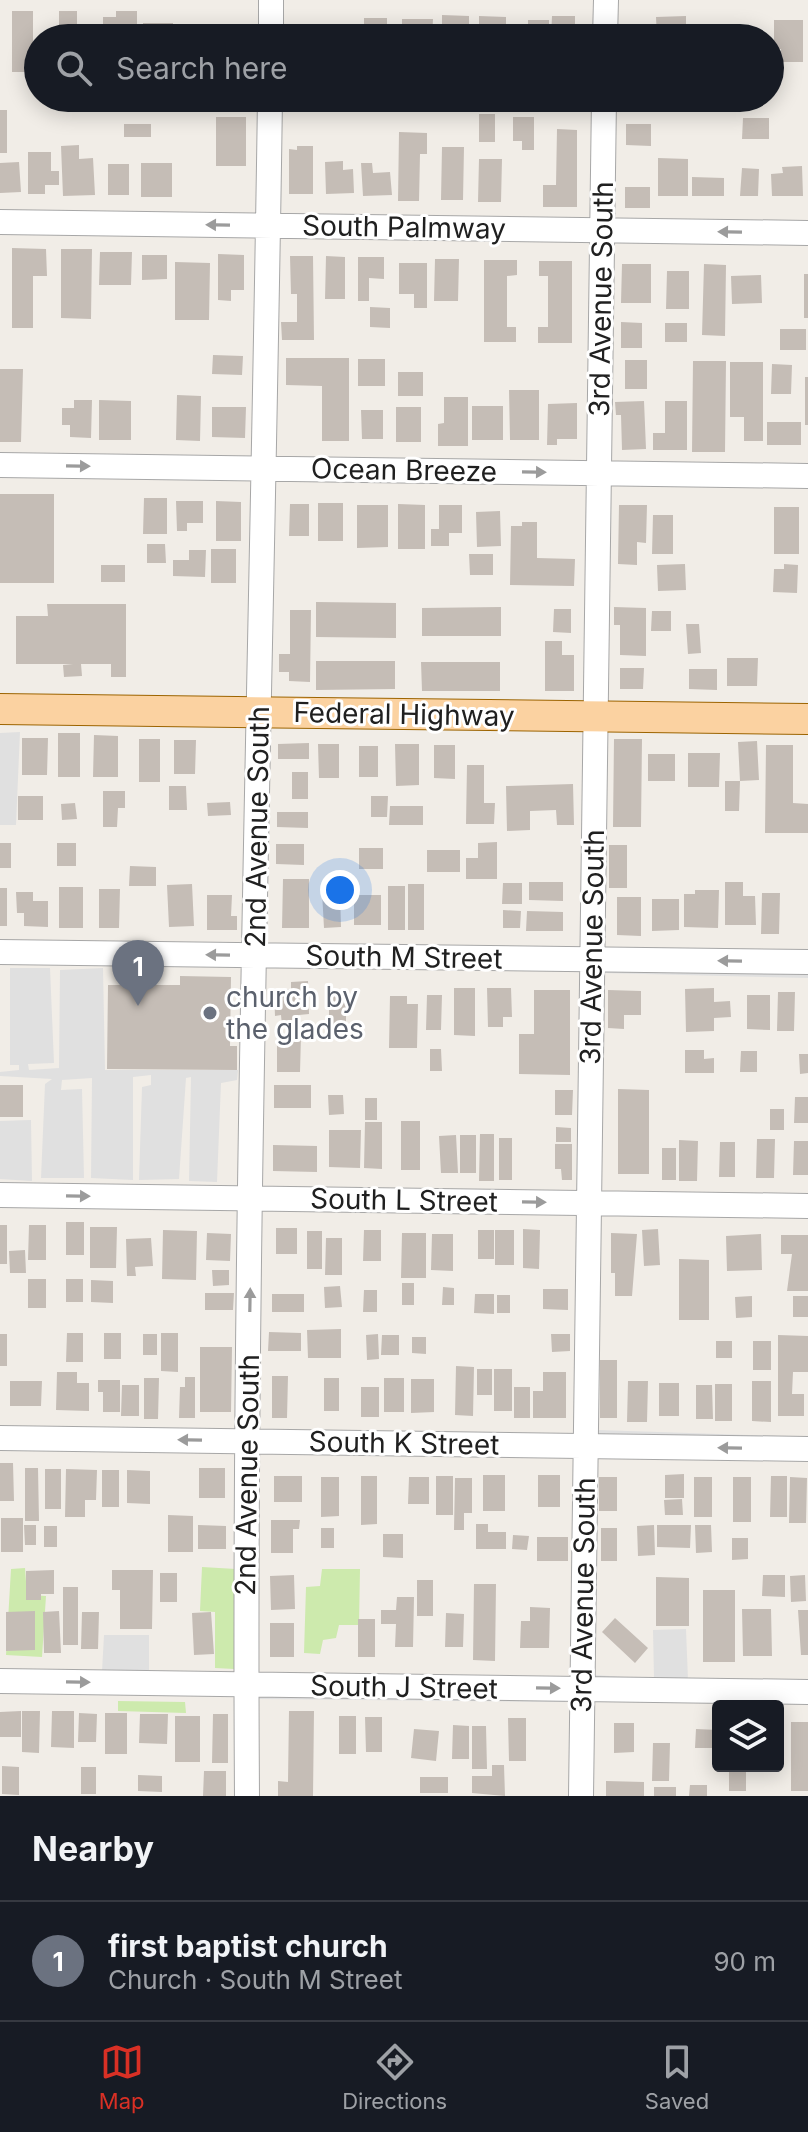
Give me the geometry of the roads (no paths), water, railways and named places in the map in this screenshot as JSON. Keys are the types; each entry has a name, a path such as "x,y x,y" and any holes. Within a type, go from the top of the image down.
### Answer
{"main road":[{"name":"Federal Highway","path":"0,709 808,719"}],"street":[{"path":"271,0 271,24"},
{"path":"605,24 606,0"},
{"name":"2nd Avenue South","path":"247,1796 248,1441 270,112"},
{"name":"3rd Avenue South","path":"581,1796 580,1689 604,112"},
{"name":"South Palmway","path":"0,222 808,233"},
{"name":"Ocean Breeze","path":"0,465 808,476"},
{"name":"South M Street","path":"0,952 808,962"},
{"name":"South L Street","path":"0,1195 808,1206"},
{"name":"South K Street","path":"0,1438 808,1449"},
{"name":"South J Street","path":"0,1681 808,1692"}],"place":[{"name":"first baptist church","path":"138,1006"},
{"name":"church by the glades","path":"210,1013"}]}
